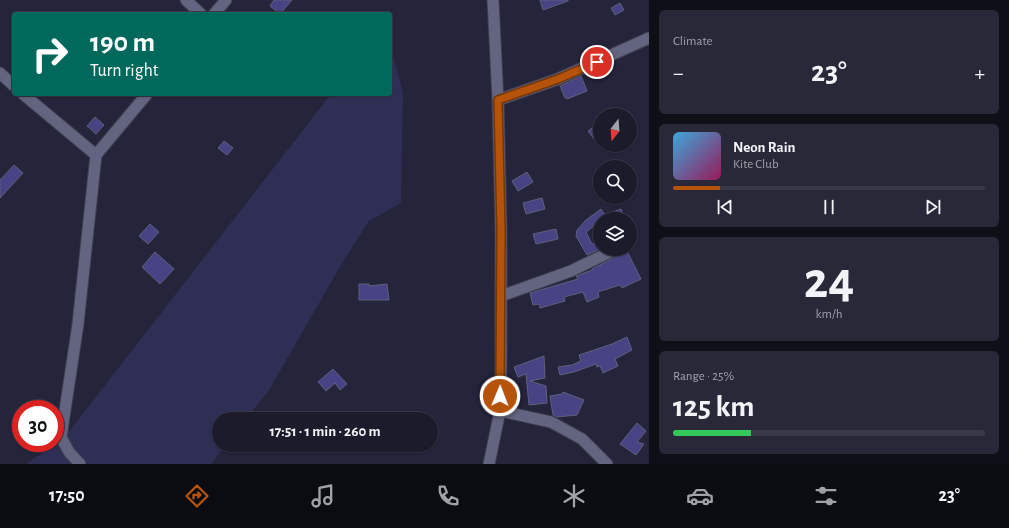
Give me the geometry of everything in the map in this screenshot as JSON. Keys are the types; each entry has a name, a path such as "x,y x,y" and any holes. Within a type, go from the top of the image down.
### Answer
{"street":[{"path":"186,0 199,12"},
{"path":"216,12 226,0"},
{"path":"489,464 500,411 501,229 494,1"},
{"path":"498,100 558,79 649,38"},
{"path":"0,73 12,84"},
{"path":"25,96 96,156"},
{"path":"80,464 69,452 60,437 78,324 96,156 145,96"},
{"path":"501,296 571,271 602,256"},
{"path":"500,411 550,422 582,439 607,464"}],"shaded area":[{"path":"392,52 403,93 401,203 369,221 344,260 269,390 252,412 212,412 212,452 220,452 211,464 26,464 44,452 64,452 64,438 329,96 392,96"}],"building":[{"path":"274,0 292,0 282,12 278,12 270,6"},
{"path":"540,0 568,0 568,1 543,10"},
{"path":"620,3 624,10 615,15 611,8"},
{"path":"581,76 587,91 567,99 565,98 560,86"},
{"path":"95,117 104,125 96,134 87,126"},
{"path":"593,127 593,138 588,131"},
{"path":"224,141 233,148 227,155 218,148"},
{"path":"14,165 23,173 0,198 0,180"},
{"path":"527,172 533,182 518,191 512,181"},
{"path":"542,198 545,209 526,214 523,203"},
{"path":"621,209 622,212 613,212"},
{"path":"593,215 593,226 586,232 593,244 593,252 587,255 576,236 577,230"},
{"path":"150,224 159,232 148,244 139,236"},
{"path":"556,229 558,239 536,244 533,234"},
{"path":"155,252 174,269 160,284 142,267"},
{"path":"615,256 630,256 641,279 622,288 620,285 598,292 599,297 587,302 583,292 564,297 565,301 540,308 539,304 533,305 530,293 578,279 576,276 592,270"},
{"path":"359,284 369,284 369,286 387,284 389,300 359,300"},
{"path":"627,337 632,350 615,359 618,366 603,373 600,366 597,367 596,364 574,372 560,375 558,367 572,365 581,361 579,355 612,344"},
{"path":"544,356 545,378 530,381 546,386 547,403 529,405 526,374 518,377 514,367"},
{"path":"333,369 347,384 340,390 335,383 326,391 318,382"},
{"path":"563,392 584,400 577,415 557,417 553,415 550,396 562,394"},
{"path":"637,423 646,431 637,442 644,444 636,455 620,444"}],"route":[{"path":"500,396 501,229 498,100 558,79 597,62"}]}
